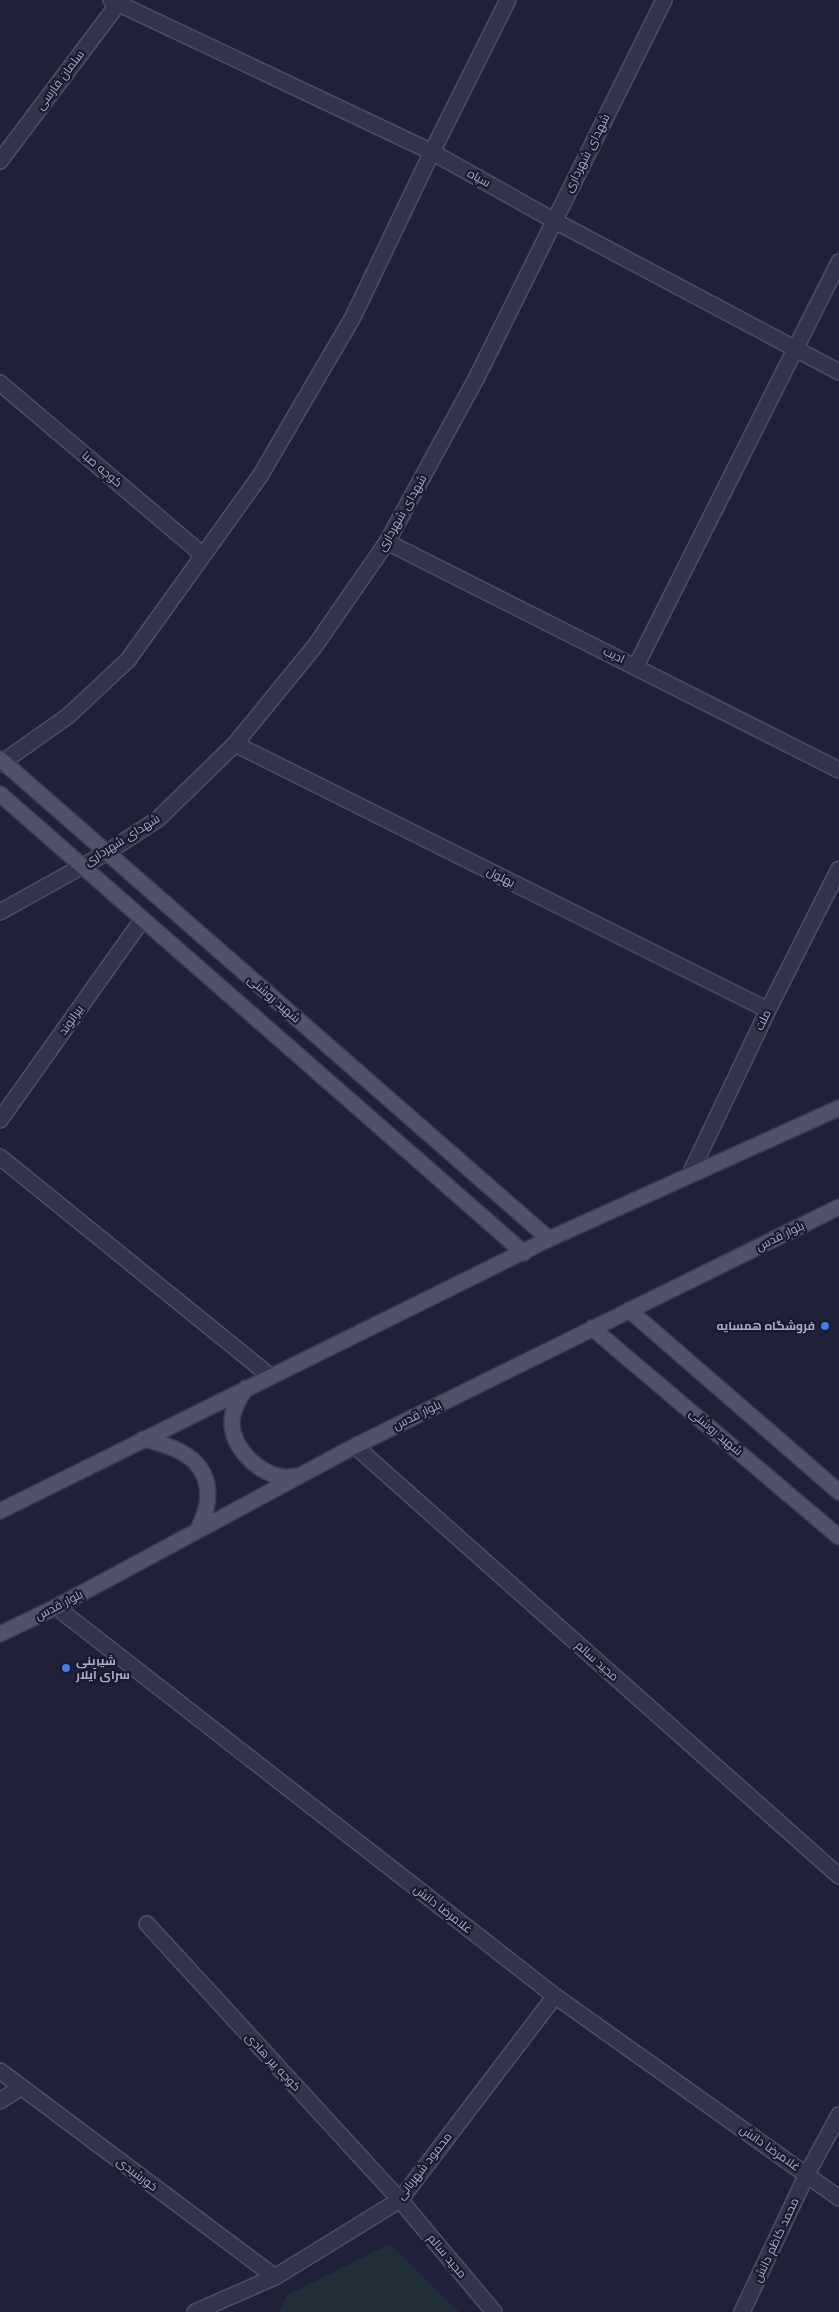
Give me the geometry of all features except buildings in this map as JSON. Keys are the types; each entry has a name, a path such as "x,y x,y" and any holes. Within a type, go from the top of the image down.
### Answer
{"main road":[{"name":"شهید روشنی","path":"1,762 549,1239"},
{"path":"0,794 524,1253"},
{"path":"0,1511 549,1239 839,1108"},
{"name":"بلوار قدس","path":"0,1634 56,1607 355,1446 839,1207"},
{"path":"628,1310 839,1492"},
{"name":"شهید روشنی","path":"592,1328 839,1537"},
{"path":"246,1388 235,1406 232,1420 236,1441 248,1459 264,1471 283,1477 299,1476"},
{"path":"143,1439 176,1448 190,1458 200,1469 207,1488 207,1505 198,1530"}],"street":[{"path":"1,762 68,716 128,660 260,476 353,317 432,152 508,0"},
{"name":"شهدای شهرداری","path":"0,912 106,853 158,819 235,744 315,646 387,542 478,377 664,0"},
{"name":"سپاه","path":"117,1 432,152 554,220 839,372"},
{"name":"سلمان فارسی","path":"0,161 117,1"},
{"path":"636,666 839,262"},
{"name":"کوچه صبا","path":"0,383 203,556"},
{"name":"ادیب","path":"387,542 839,770"},
{"name":"بهلول","path":"235,744 768,1010"},
{"name":"ملت","path":"690,1174 768,1010 839,868"},
{"name":"بیرانوند","path":"0,1120 142,920"},
{"path":"0,1157 270,1376"},
{"name":"مجید سالم","path":"355,1446 839,1876"},
{"name":"غلامرضا دانش","path":"56,1607 554,1996 839,2198"},
{"name":"کوچه پیر هادی","path":"147,1924 400,2200"},
{"name":"محمود شهربانی","path":"195,2312 224,2306 400,2200 554,1996"},
{"name":"خورشیدی","path":"0,2071 275,2277"},
{"path":"0,2101 22,2088"},
{"name":"محمد کاظم دانش","path":"742,2312 807,2174 839,2114"},
{"name":"مجید سالم","path":"400,2200 494,2312"}],"shaded area":[{"path":"390,2244 459,2312 280,2312 286,2296"}],"place":[{"name":"فروشگاه همسایه","path":"825,1326"},
{"name":"شیرینی سرای آیلار","path":"66,1668"}]}
